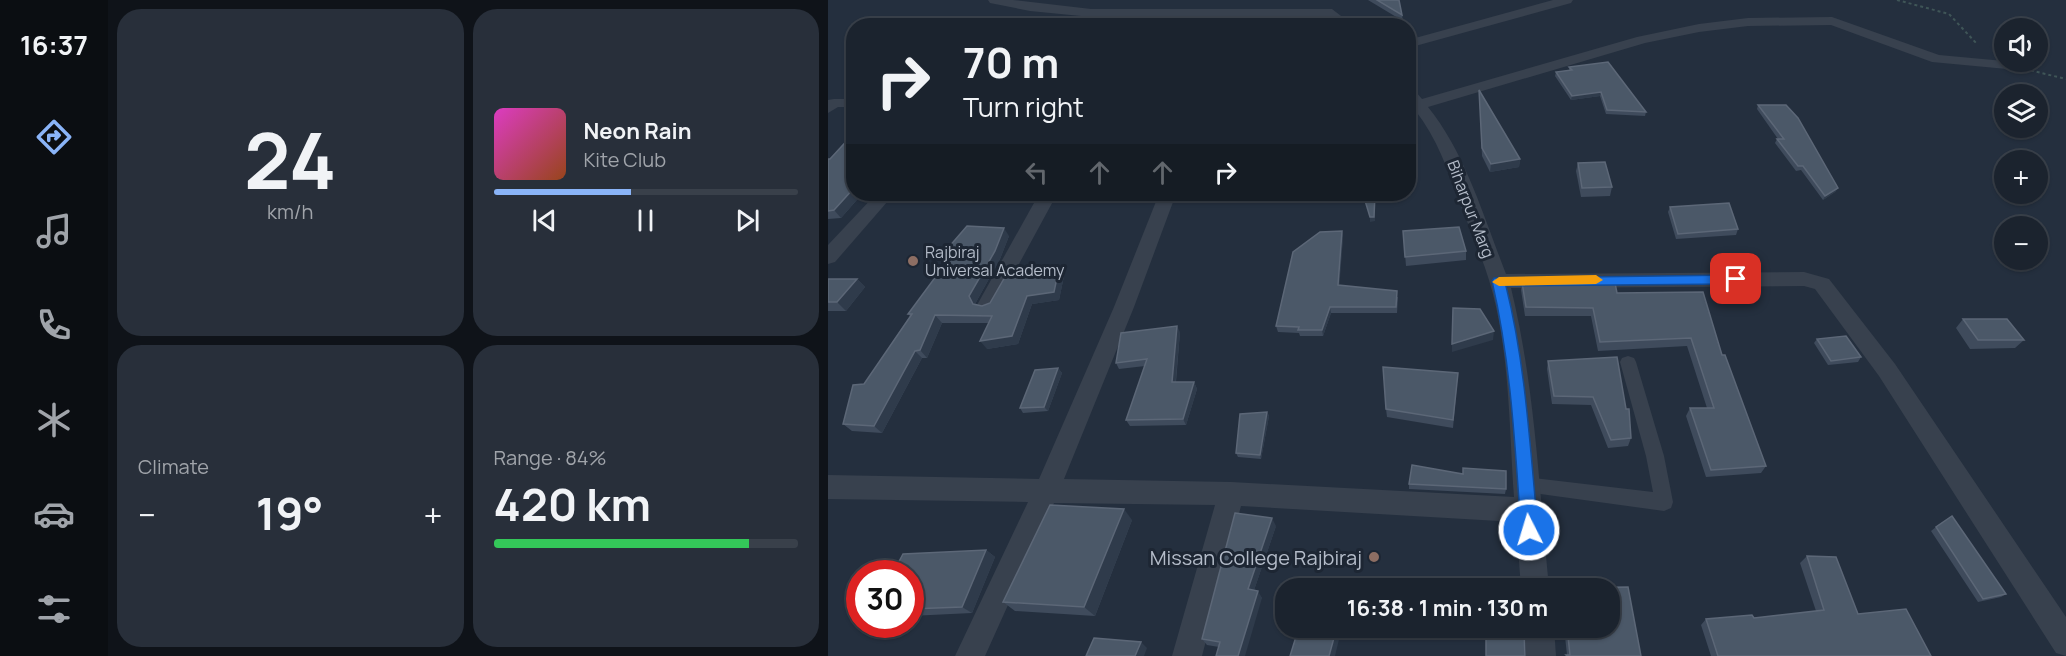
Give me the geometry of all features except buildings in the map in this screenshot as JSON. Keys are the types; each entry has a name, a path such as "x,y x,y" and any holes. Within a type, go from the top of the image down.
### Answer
{"street":[{"path":"994,0 1030,7 1091,13 1332,13 1339,18"},
{"path":"1331,0 1339,8 1344,18"},
{"path":"1416,42 1567,0"},
{"path":"1416,100 1642,40 1699,28 1748,22 1832,21 1937,59 1994,64"},
{"path":"828,108 834,103 846,103"},
{"name":"Biharpur Marg","path":"1416,105 1437,128 1453,162 1499,281 1509,324 1517,380 1534,578"},
{"path":"828,257 879,201"},
{"path":"987,305 1044,201"},
{"path":"970,656 1047,490 1124,307 1164,201"},
{"path":"1499,281 1804,279 1822,284 1887,370 2066,643"},
{"path":"1525,485 1664,502 1655,456 1628,362"},
{"path":"828,487 1231,494 1527,510"},
{"path":"1187,656 1231,494"},
{"path":"1540,638 1541,656"}],"path":[{"path":"1897,0 1949,14 1983,51 1994,57"},
{"path":"2036,72 2066,79"}],"slow traffic":[{"path":"1499,282 1596,280"}],"place":[{"name":"Rajbiraj Universal Academy","path":"913,261"},
{"name":"Missan College Rajbiraj","path":"1374,557"}],"route":[{"path":"1529,530 1517,380 1509,324 1499,281 1736,279"}]}
